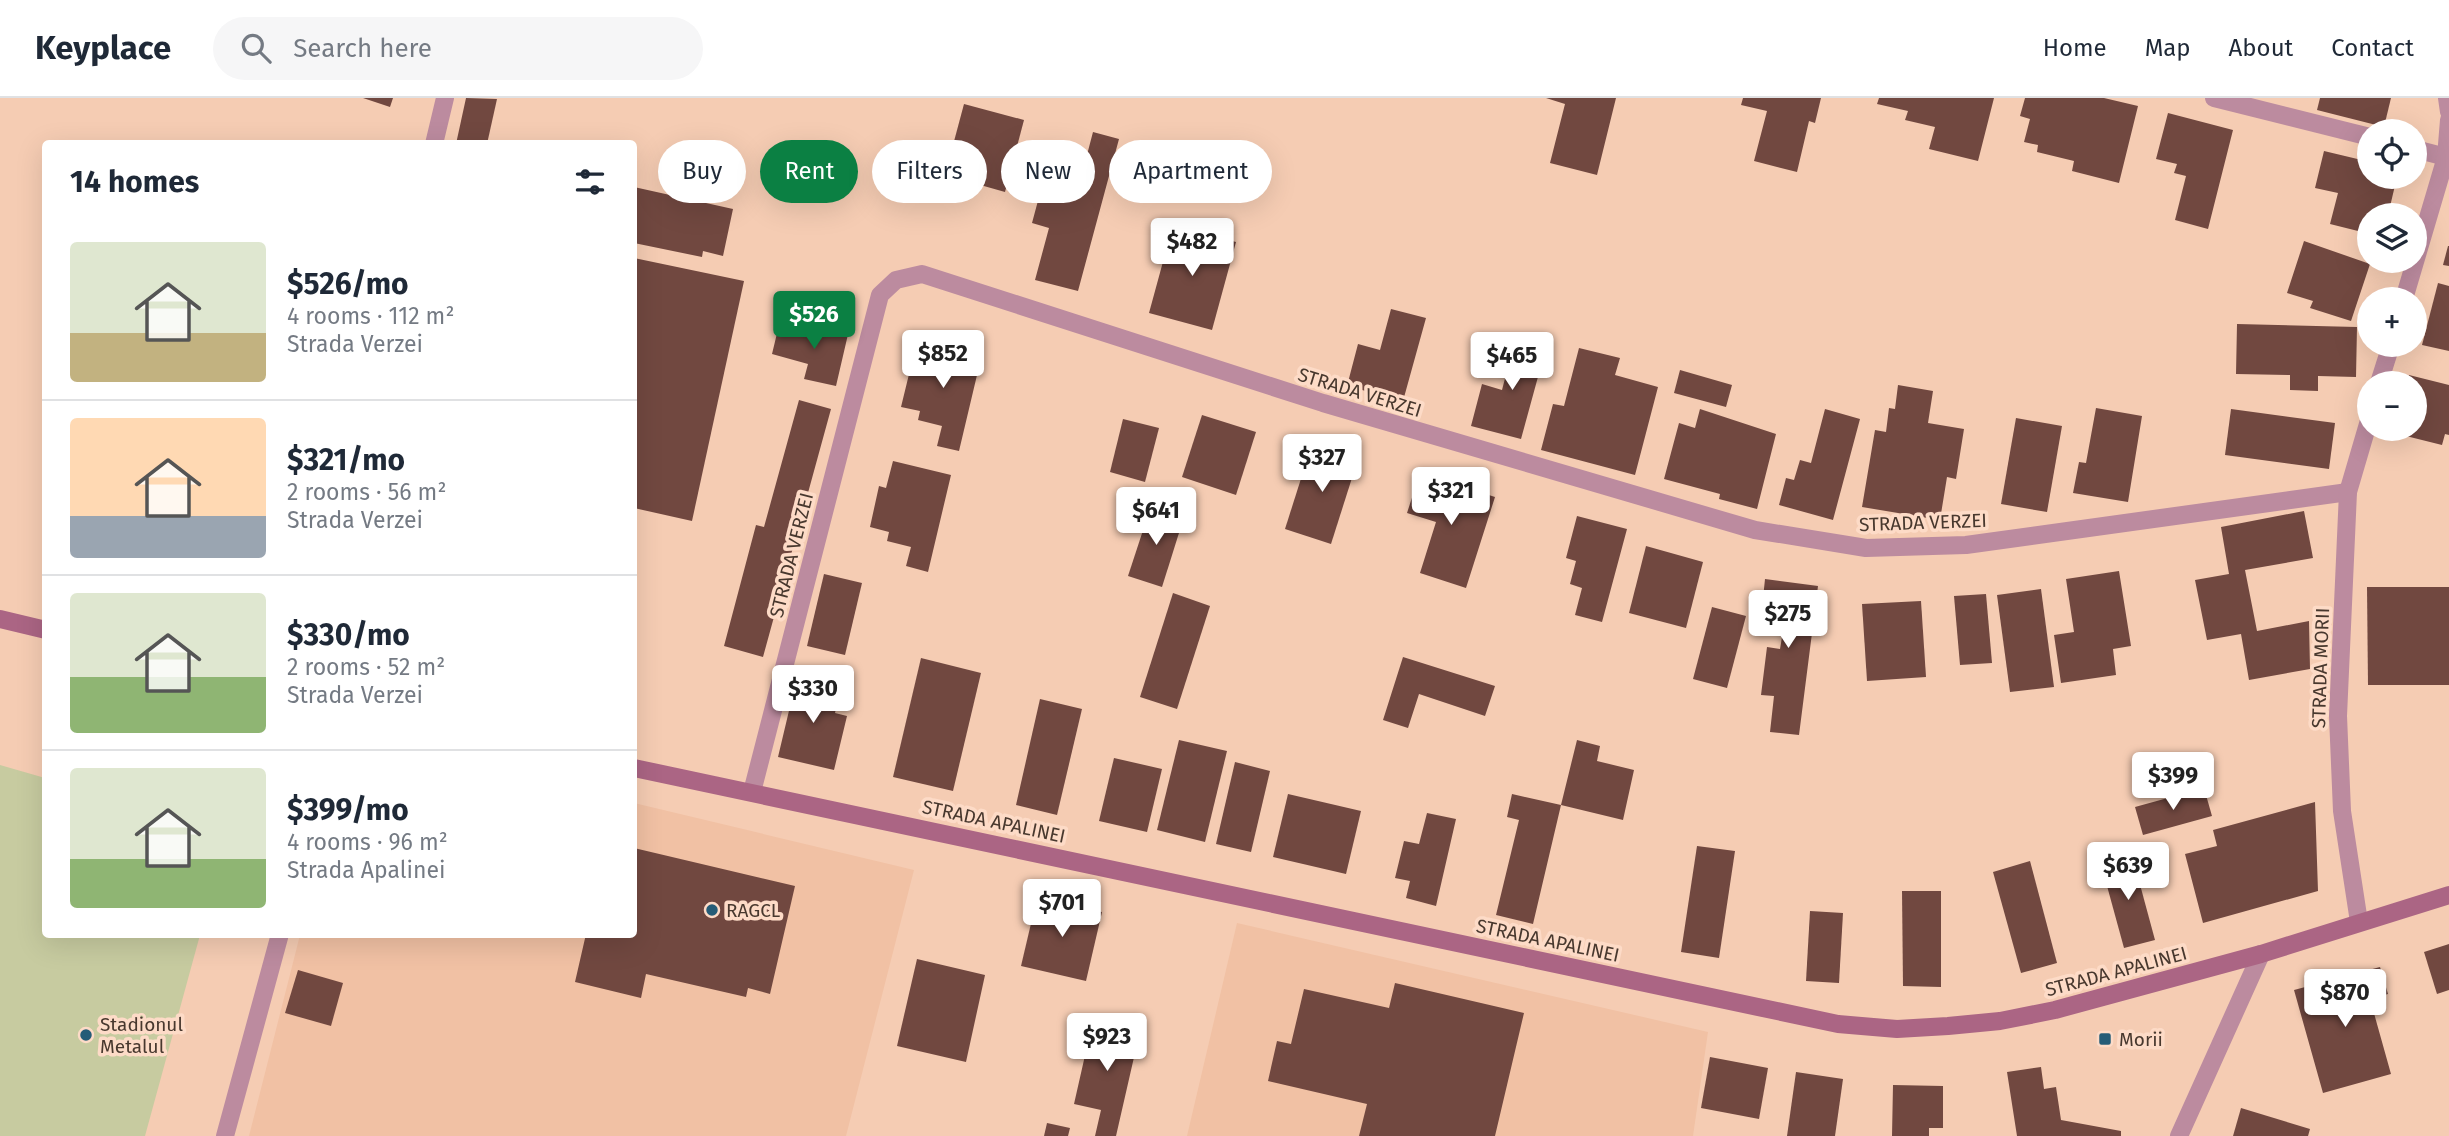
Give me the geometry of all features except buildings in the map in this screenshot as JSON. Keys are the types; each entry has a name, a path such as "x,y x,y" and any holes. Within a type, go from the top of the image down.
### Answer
{"street":[{"path":"435,140 445,98"},
{"path":"2214,98 2357,134"},
{"path":"2447,98 2449,112"},
{"path":"2408,287 2446,157 2449,120"},
{"path":"2427,152 2446,157"},
{"name":"STRADA VERZEI","path":"752,792 880,295 896,280 922,274 1323,403 1755,530 1866,548 1966,545 2348,492"},
{"name":"STRADA MORII","path":"2359,922 2342,811 2338,716 2348,492 2363,441"},
{"path":"0,619 42,629"},
{"name":"STRADA APALINEI","path":"637,769 1838,1024 1897,1029 2000,1021 2094,1000 2261,954 2449,895"},
{"path":"225,1136 279,938"},
{"path":"2179,1136 2261,954"}],"shaded area":[{"path":"637,804 914,870 846,1136 249,1136 299,938 637,938"},
{"path":"1237,923 1708,1032 1693,1136 1187,1136"}],"green space":[{"name":"Stadionul Metalul","path":"0,765 42,777 42,938 199,938 145,1136 0,1136"}],"place":[{"name":"RAGCL","path":"712,910"},
{"name":"Stadionul Metalul","path":"86,1035"},
{"name":"Morii","path":"2105,1039"}]}
